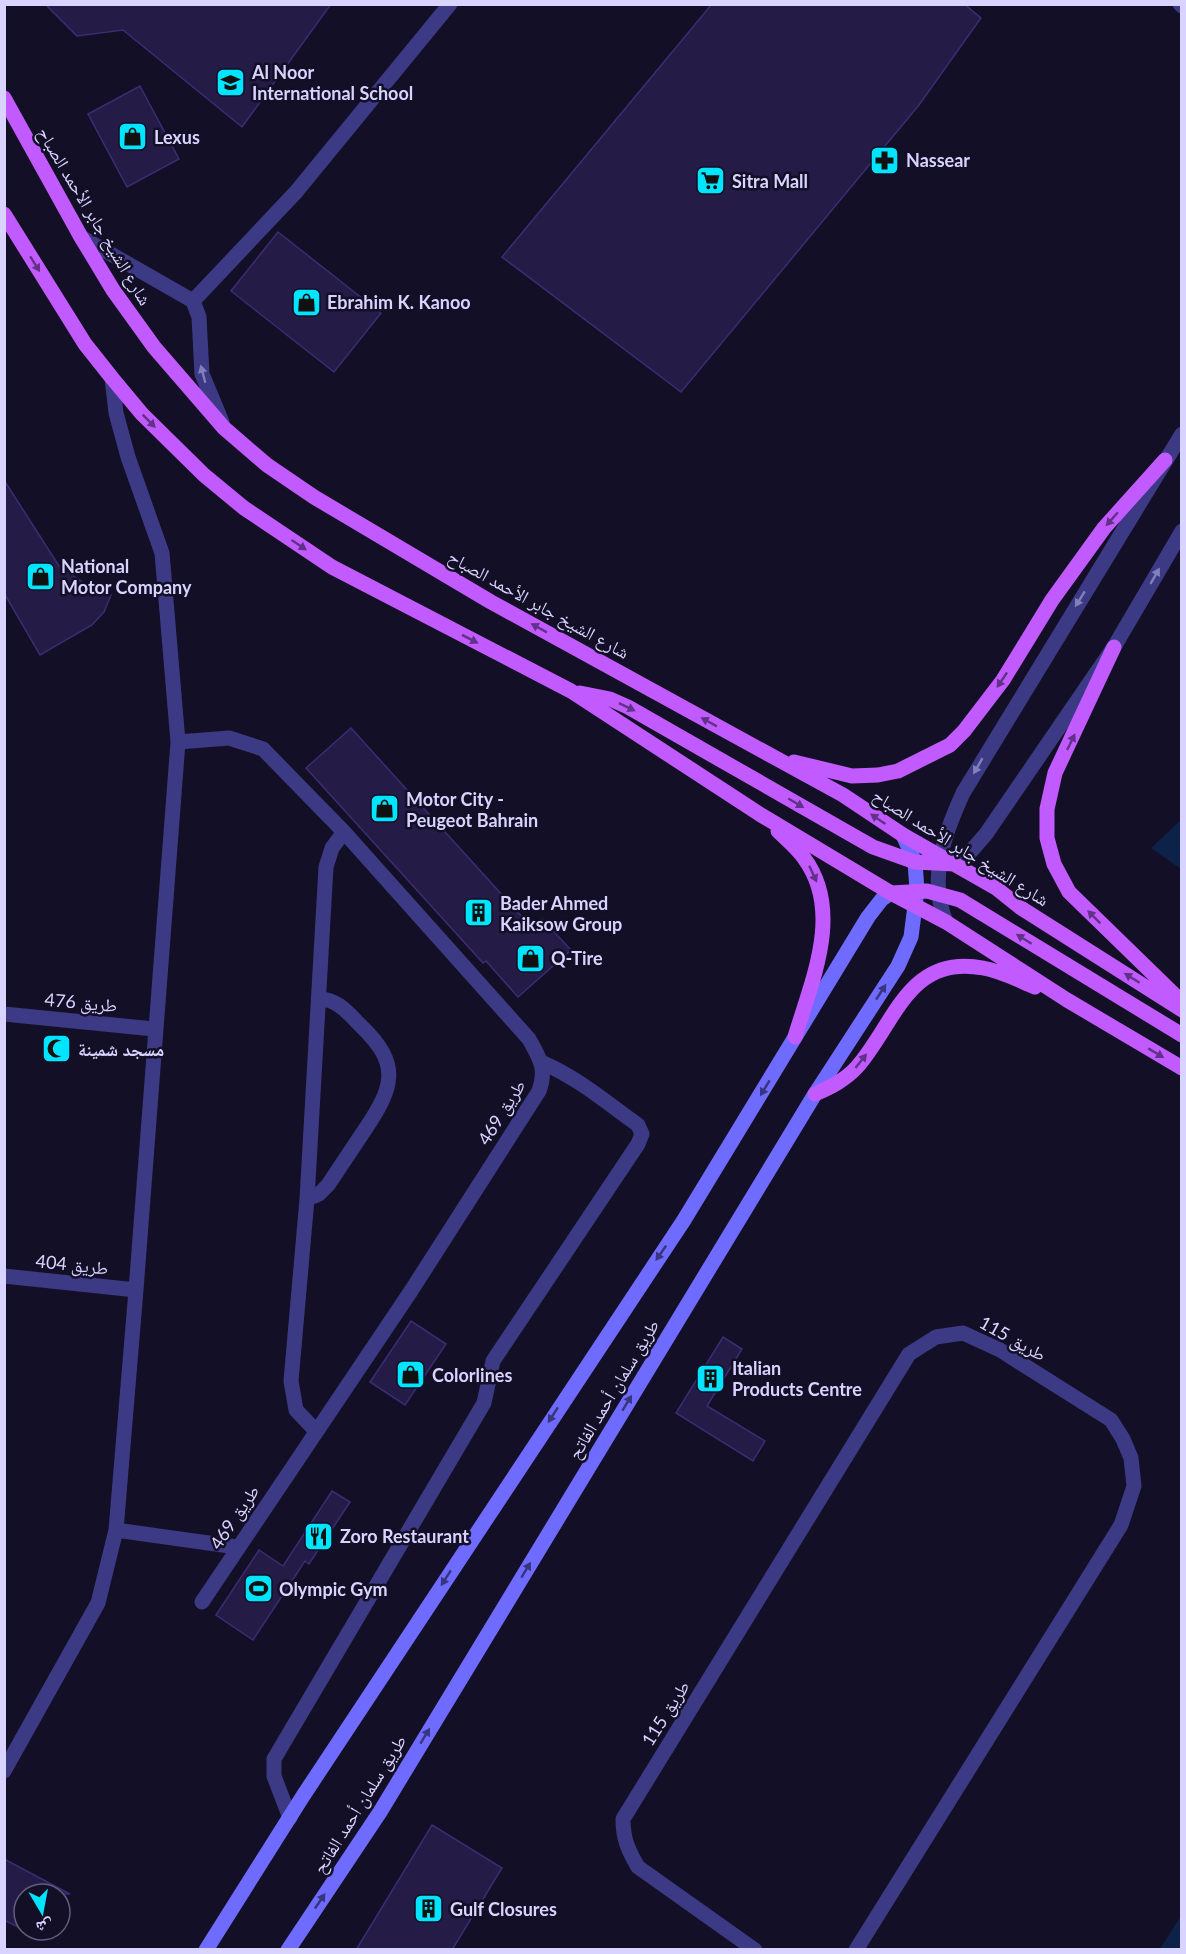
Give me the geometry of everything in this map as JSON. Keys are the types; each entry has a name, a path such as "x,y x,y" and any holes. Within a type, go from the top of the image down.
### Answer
{"main road":[{"name":"شارع الشيخ جابر الأحمد الصباح","path":"4,98 113,290 154,347 224,428 267,465 314,497 491,602 843,795 939,860 955,864 996,888 1021,908 1182,1010"},
{"path":"4,214 85,344 112,378 142,414 204,475 244,508 332,567 571,692 761,814 891,893 917,897 938,892 970,906 1182,1035"},
{"path":"774,758 852,776 878,776 898,771 950,745 964,731 1003,680 1052,600 1104,528 1165,460"},
{"path":"1114,647 1055,773 1047,809 1047,838 1054,864 1070,892 1182,1002"},
{"path":"571,692 609,699 628,707 873,847 915,862 939,860"},
{"path":"761,814 804,857 816,882 823,909 820,950 795,1037"},
{"path":"917,897 946,922 1067,1000 1182,1068"},
{"path":"814,1094 837,1084 856,1068 901,999 920,981 944,970 968,967 992,970 1067,1000"}],"street":[{"path":"193,301 296,192 450,4"},
{"path":"81,237 193,301 200,325 202,374 224,428"},
{"path":"4,1771 98,1603 116,1530 136,1290 154,1029 178,742 162,553 128,457 116,412 112,378"},
{"path":"946,922 938,892 939,860 952,818 977,766 1182,434"},
{"path":"955,864 965,858 986,834 1114,647 1182,531"},
{"name":"طريق 469","path":"178,742 230,738 263,749 344,832 529,1039 543,1064 543,1080 539,1092 411,1291 202,1602"},
{"path":"316,1431 301,1418 292,1401 291,1391 307,1199 326,867 332,848 344,832"},
{"name":"طريق سلمان أحمد الفاتح","path":"288,1950 380,1812 814,1094 898,966 911,937 917,897 915,862 903,835"},
{"name":"طريق سلمان أحمد الفاتح","path":"206,1950 290,1818 684,1220 873,910 891,893"},
{"path":"307,1199 319,1194 328,1185 381,1106 390,1079 387,1060 378,1043 339,1005 319,999"},
{"name":"طريق 476","path":"4,1014 154,1029"},
{"path":"290,1818 274,1776 274,1758 484,1403 493,1361 638,1144 642,1134 638,1125 588,1089 562,1071 543,1064"},
{"name":"طريق 404","path":"4,1276 136,1290"},
{"name":"طريق 115","path":"755,1950 638,1867 627,1849 623,1835 623,1819 909,1354 936,1337 963,1333 1000,1350 1111,1420 1131,1458 1134,1486 1121,1525 856,1950"},
{"path":"116,1530 237,1547"}],"water":[{"path":"1181,820 1181,869 1151,848"},
{"path":"1181,1916 1181,1949 1160,1949"}],"building":[{"name":"Al Noor International School","path":"45,4 331,4 242,127 123,30 77,36"},
{"name":"Sitra Mall","path":"712,4 964,4 981,18 919,105 681,392 502,257"},
{"name":"Lexus","path":"140,86 179,159 127,187 88,114"},
{"name":"Ebrahim K. Kanoo","path":"278,232 381,313 334,372 231,291"},
{"name":"National Motor Company","path":"4,480 59,566 90,587 111,595 104,612 92,625 40,655 4,593"},
{"path":"351,728 532,928 542,919 571,950 518,997 486,961 483,963 306,768"},
{"path":"411,1321 446,1344 405,1405 370,1382"},
{"name":"Italian Products Centre","path":"723,1337 742,1349 707,1406 765,1441 753,1461 676,1413"},
{"path":"332,1491 350,1502 309,1564 305,1561 253,1640 216,1615 259,1550 283,1566"},
{"name":"Gulf Closures","path":"432,1825 502,1868 452,1950 356,1950"},
{"path":"4,1859 47,1882 12,1882 12,1924 4,1920"}],"place":[{"name":"Al Noor International School","path":"231,82"},
{"name":"Lexus","path":"133,137"},
{"name":"Nassear","path":"885,160"},
{"name":"Sitra Mall","path":"711,181"},
{"name":"Ebrahim K. Kanoo","path":"306,302"},
{"name":"National Motor Company","path":"40,576"},
{"name":"Motor City - Peugeot Bahrain","path":"385,809"},
{"name":"Bader Ahmed Kaiksow Group","path":"479,913"},
{"name":"Q-Tire","path":"530,958"},
{"name":"مسجد شمينة","path":"57,1049"},
{"name":"Colorlines","path":"411,1375"},
{"name":"Italian Products Centre","path":"711,1378"},
{"name":"Zoro Restaurant","path":"319,1536"},
{"name":"Olympic Gym","path":"258,1589"},
{"name":"Gulf Closures","path":"429,1909"}]}
